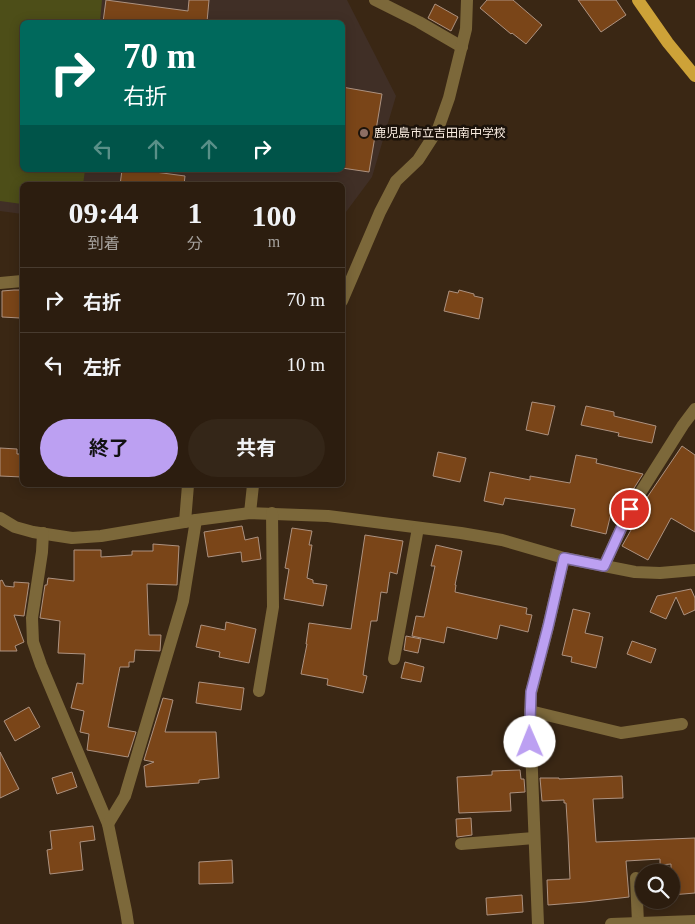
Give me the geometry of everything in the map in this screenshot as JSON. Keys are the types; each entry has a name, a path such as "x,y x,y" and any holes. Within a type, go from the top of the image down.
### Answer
{"main road":[{"path":"638,0 668,43 695,76"}],"street":[{"path":"375,0 419,22 462,47"},
{"path":"345,293 380,212 396,181 418,160 438,129 450,98 462,47 466,29 467,0"},
{"path":"0,283 20,281"},
{"path":"604,566 630,509 683,425 695,410"},
{"path":"108,824 125,796 183,601 191,521 188,487"},
{"path":"250,513 253,487"},
{"path":"0,518 15,527 33,532 72,538 101,536 250,513 328,516 502,540 564,558 635,572 660,573 695,570"},
{"path":"259,691 274,607 272,513"},
{"path":"394,659 418,528"},
{"path":"44,533 32,618 33,642 108,824 128,924"},
{"path":"538,924 530,722 531,692 564,558"},
{"path":"530,711 621,734 682,724"},
{"path":"462,844 534,838"},
{"path":"637,909 638,923"},
{"path":"611,924 695,921"}],"shaded area":[{"name":"鹿児島市立吉田南中学校","path":"0,0 347,0 396,96 372,177 345,213 345,182 20,182 20,214 0,211"},
{"path":"0,0 102,0 100,20 20,20 20,172 85,172 83,182 20,182 20,204 0,201"}],"building":[{"path":"106,0 188,11 189,0 209,0 207,20 103,20"},
{"path":"487,0 513,0 542,25 526,44 480,8"},
{"path":"578,0 616,0 626,15 601,32"},
{"path":"435,4 458,17 451,31 428,18"},
{"path":"345,88 382,94 369,172 345,168"},
{"path":"122,172 155,172 185,176 184,182 120,182"},
{"path":"20,290 20,318 2,317 2,291"},
{"path":"459,290 483,298 479,319 444,311 449,291 458,293"},
{"path":"532,402 555,406 548,435 526,430"},
{"path":"586,406 614,412 614,416 656,426 652,443 618,436 619,433 581,425"},
{"path":"682,446 695,455 695,532 671,518 648,560 622,546 648,500 646,499"},
{"path":"0,448 17,449 17,454 20,454 20,477 0,476"},
{"path":"438,452 466,458 460,482 433,476"},
{"path":"576,455 597,459 596,463 643,474 629,496 616,493 606,534 571,526 575,509 505,498 503,505 484,501 490,472 530,480 530,476 570,483"},
{"path":"242,526 245,540 258,537 261,559 242,562 241,552 208,557 204,532"},
{"path":"292,528 312,531 309,545 312,545 307,578 313,580 313,583 327,585 323,606 284,599 289,569 285,568"},
{"path":"365,535 403,541 397,574 390,572 387,593 381,592 377,621 371,621 363,675 367,676 363,693 327,685 328,679 301,674 309,623 351,629"},
{"path":"153,544 179,546 177,585 147,584 149,635 161,635 160,651 135,650 134,662 129,662 129,667 120,667 108,727 136,732 128,757 87,750 89,734 80,732 84,711 71,708 77,683 83,684 85,654 58,653 60,621 40,618 45,585 47,585 48,578 74,581 74,550 101,550 101,557 132,555 132,551 153,551"},
{"path":"436,545 462,551 455,592 527,608 526,614 532,615 528,632 500,625 497,639 447,627 444,643 412,636 416,616 424,617 435,566 431,566"},
{"path":"2,580 5,586 14,587 14,582 29,583 24,616 14,615 24,642 15,646 17,651 0,651 0,581"},
{"path":"691,589 695,598 695,610 684,615 676,597 666,619 650,612 657,596"},
{"path":"573,609 590,613 585,633 603,637 596,668 571,662 572,657 562,655"},
{"path":"226,622 256,629 249,663 219,657 220,652 196,647 201,625 225,630"},
{"path":"406,636 421,639 418,653 404,650"},
{"path":"632,641 656,649 651,663 627,654"},
{"path":"405,662 424,667 421,682 401,678"},
{"path":"199,682 244,688 241,710 196,703"},
{"path":"163,698 173,700 165,732 216,732 219,778 199,780 199,783 146,787 144,766 154,762 144,760"},
{"path":"29,707 40,727 15,741 4,721"},
{"path":"0,752 19,789 0,798"},
{"path":"520,770 521,779 524,779 525,792 510,793 511,811 459,813 457,777 492,775 492,771"},
{"path":"72,772 77,787 57,794 52,778"},
{"path":"622,776 623,798 593,799 596,842 695,838 695,893 680,894 680,864 660,864 660,859 626,861 629,897 548,905 547,880 570,879 566,803 564,803 564,800 542,801 540,778"},
{"path":"471,818 472,835 457,837 456,819"},
{"path":"93,826 95,840 80,842 83,870 50,874 47,850 52,849 50,831"},
{"path":"232,860 233,883 199,884 199,862"},
{"path":"522,895 523,912 487,915 486,898"}],"place":[{"name":"鹿児島市立吉田南中学校","path":"364,133"}],"route":[{"path":"530,742 531,692 564,558 604,566 630,509"}]}
